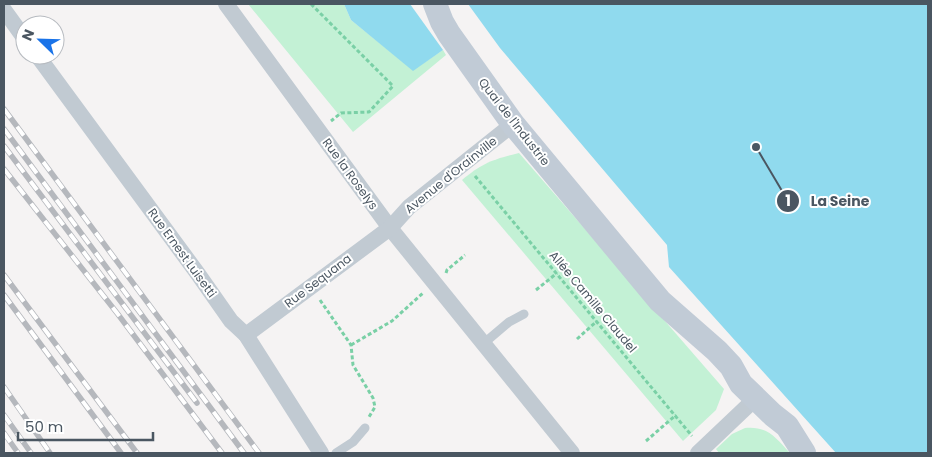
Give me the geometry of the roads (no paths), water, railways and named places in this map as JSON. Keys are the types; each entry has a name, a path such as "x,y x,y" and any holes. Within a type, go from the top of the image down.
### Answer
{"main road":[{"name":"Quai de l'Industrie","path":"435,4 442,22 468,62 513,124 660,301 717,351 731,366 741,384 787,426 804,453"}],"street":[{"name":"Rue la Roselys","path":"226,4 390,228 572,453"},
{"path":"4,10 15,25"},
{"name":"Rue Ernest Luisetti","path":"44,65 231,321 246,335 321,453"},
{"name":"Avenue d'Orainville","path":"390,228 410,208 513,124"},
{"name":"Rue Sequana","path":"246,335 390,228"},
{"path":"701,451 756,398"}],"lane":[{"path":"481,342 524,314"},
{"path":"336,453 353,442 365,424"}],"water":[{"path":"344,4 410,4 443,50 413,71 351,20"},
{"path":"468,4 928,4 928,453 836,453 669,267 667,245 500,48"}],"railway":[{"path":"4,109 259,453"},
{"path":"4,129 244,453"},
{"path":"4,146 197,403"},
{"path":"4,169 117,313 222,453"},
{"path":"4,275 137,453"},
{"path":"4,295 121,453"},
{"path":"4,387 50,453"},
{"path":"4,415 31,453"},
{"path":"4,433 18,453"}],"place":[{"name":"La Seine","path":"756,147"}]}
